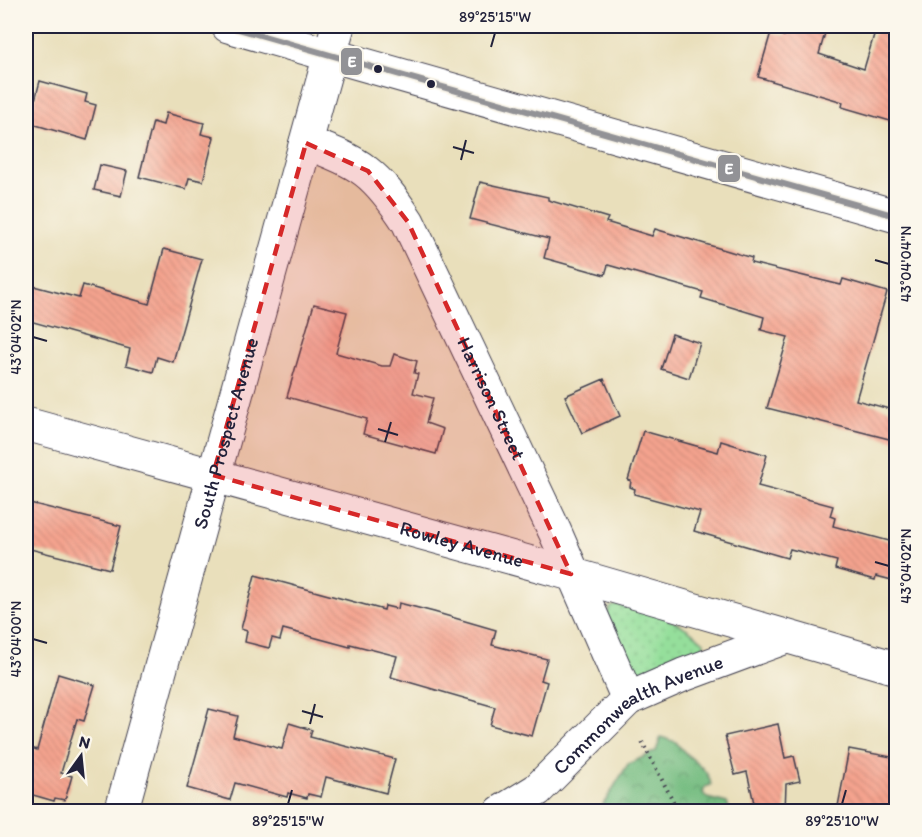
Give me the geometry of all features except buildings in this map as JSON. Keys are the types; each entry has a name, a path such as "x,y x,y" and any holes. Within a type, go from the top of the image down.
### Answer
{"street":[{"path":"228,26 334,40 897,216"},
{"name":"South Prospect Avenue","path":"121,812 334,40"},
{"name":"Harrison Street","path":"306,143 342,156 368,171 390,195 408,222 555,532 571,574 628,699"},
{"name":"Rowley Avenue","path":"26,424 571,574 897,668"},
{"name":"Commonwealth Avenue","path":"501,812 537,790 628,699 683,675 786,637"}],"path":[{"path":"642,742 679,812"}],"highlighted area":[{"path":"306,143 368,171 408,222 571,574 213,475"}],"green space":[{"path":"617,605 641,609 674,622 704,642 703,650 657,670 634,673 606,615 611,607"},
{"path":"661,737 676,742 706,772 711,785 705,787 703,793 707,798 727,803 730,811 665,812 647,808 643,811 599,811 628,764 656,751"}],"transit line":[{"name":"E","path":"228,26 896,216"}]}
